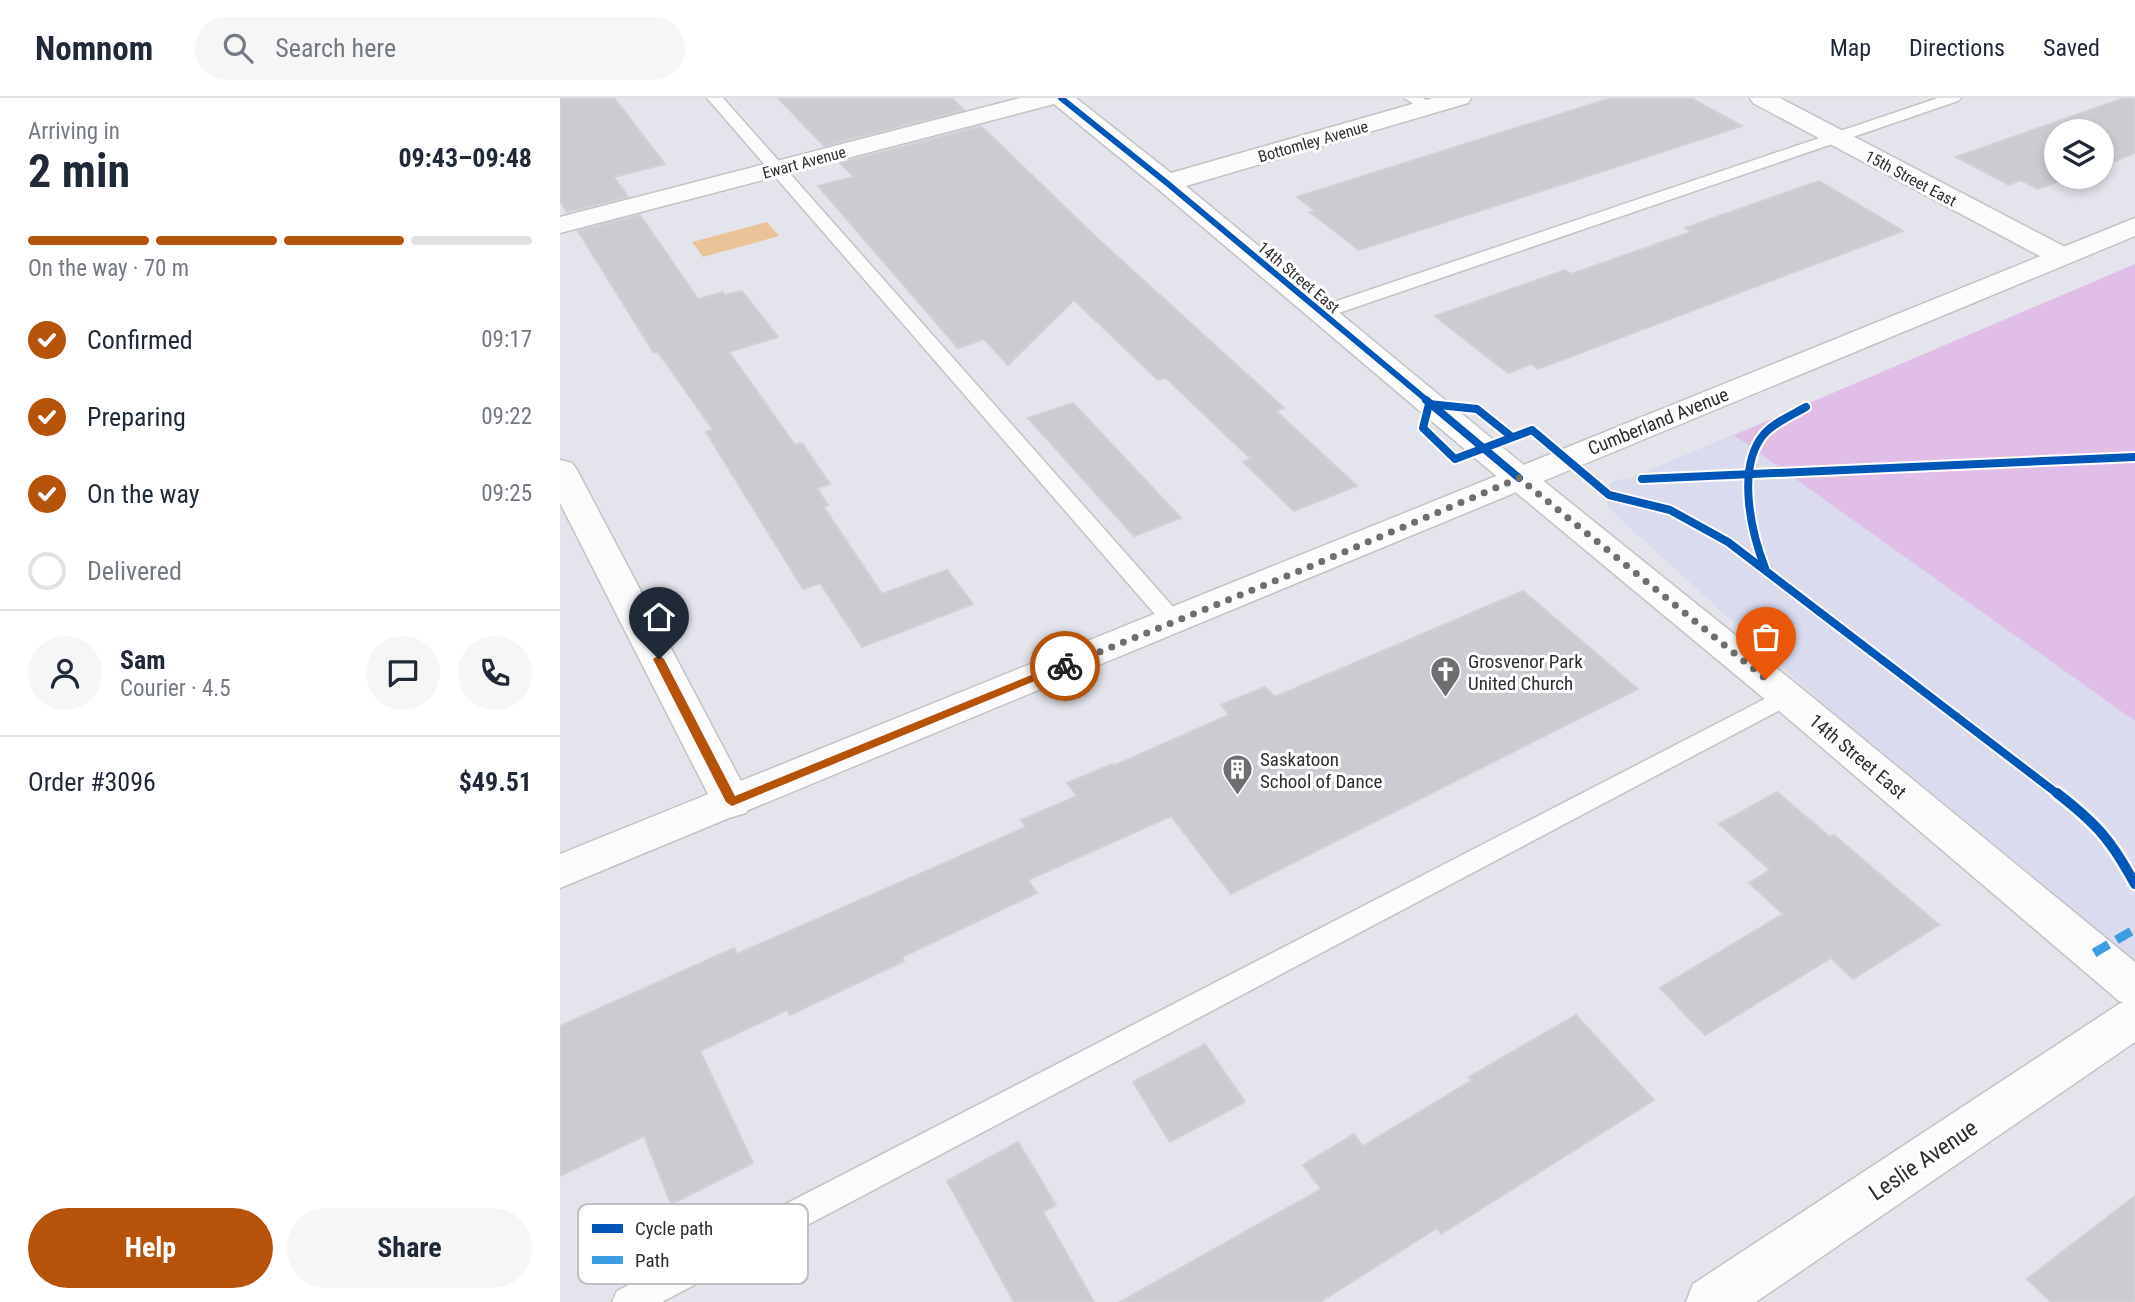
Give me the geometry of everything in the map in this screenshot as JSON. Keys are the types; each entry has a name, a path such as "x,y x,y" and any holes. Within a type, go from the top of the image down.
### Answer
{"street":[{"name":"Ewart Avenue","path":"560,225 1049,98"},
{"name":"14th Street East","path":"1061,98 1167,183 1320,313 1786,696 2135,988"},
{"name":"Bottomley Avenue","path":"1167,183 1420,103 1459,98"},
{"name":"15th Street East","path":"1762,98 2061,256"},
{"name":"Cumberland Avenue","path":"560,872 2135,226"},
{"path":"560,470 732,802"},
{"name":"Leslie Avenue","path":"1735,1296 2135,1017"}],"lane":[{"path":"715,98 1174,622"},
{"path":"1320,313 1953,98"},
{"path":"808,1208 1786,696"},
{"path":"629,1302 663,1284"}],"shaded area":[{"path":"767,222 779,236 703,257 692,242"},
{"path":"2135,264 2135,721 1734,435"},
{"path":"2135,276 2135,988 1619,518 1608,505 1603,492 1613,481 1633,477 1768,420 1808,414"}],"building":[{"path":"560,98 614,98 665,164 614,177 628,197 567,212 560,201"},
{"path":"778,98 952,98 964,110 824,146"},
{"path":"1611,98 1691,98 1742,126 1359,250 1310,212 1315,211 1297,197"},
{"path":"2124,98 2135,98 2135,153 2114,161 2114,119 2064,119"},
{"path":"981,126 1097,238 1284,408 1276,411 1357,486 1294,511 1243,462 1251,459 1166,378 1158,380 1074,300 1008,365 984,339 958,348 818,186 854,177 840,163"},
{"path":"2044,126 2044,187 2038,189 2021,180 2009,185 1956,157"},
{"path":"1819,181 1903,231 1538,369 1531,364 1508,373 1435,316 1565,270 1571,274 1691,232 1685,228"},
{"path":"640,215 698,299 723,292 725,295 742,291 778,337 729,352 795,445 802,443 830,484 817,488 828,505 823,506 882,594 947,570 973,604 862,647 820,583 803,589 706,432 713,430 658,352 654,353 578,231"},
{"path":"1073,403 1181,518 1134,536 1028,418"},
{"path":"1523,591 1638,689 1231,894 1171,816 1028,880 1037,893 902,957 904,961 790,1015 787,1010 700,1051 753,1163 671,1204 644,1136 560,1176 560,1026 734,948 737,954 1026,827 1021,820 1077,796 1067,783 1112,764 1113,766 1229,715 1221,705 1265,687 1275,697"},
{"path":"1777,792 1830,837 1834,835 1939,925 1853,979 1831,958 1705,1035 1660,988 1783,914 1749,883 1770,870 1719,824"},
{"path":"1576,1015 1654,1100 1441,1234 1437,1228 1320,1302 1120,1302 1321,1189 1303,1165 1354,1134 1363,1146 1472,1080 1469,1077"},
{"path":"1205,1044 1245,1102 1170,1142 1133,1082"},
{"path":"1018,1142 1056,1205 1043,1212 1094,1302 1014,1302 947,1181"},
{"path":"2135,1196 2135,1302 2051,1302 2027,1279"}],"marked path":[{"path":"2094,953 2135,929"}],"cycle path":[{"path":"1061,98 1167,183 1519,478"},
{"path":"1512,437 1477,409 1429,404 1423,428 1455,459 1532,430 1609,495 1670,510 1728,542 2092,820 2117,851 2135,884"},
{"path":"1765,568 1754,537 1749,504 1749,486 1755,454 1761,439 1770,429 1806,407"},
{"path":"1642,479 2135,457"}],"way so far":[{"path":"1065,666 1519,478 1766,679"}],"place":[{"name":"Grosvenor Park United Church","path":"1445,699"},
{"name":"Saskatoon School of Dance","path":"1237,797"}],"route":[{"path":"659,659 732,802 1065,666"}]}
